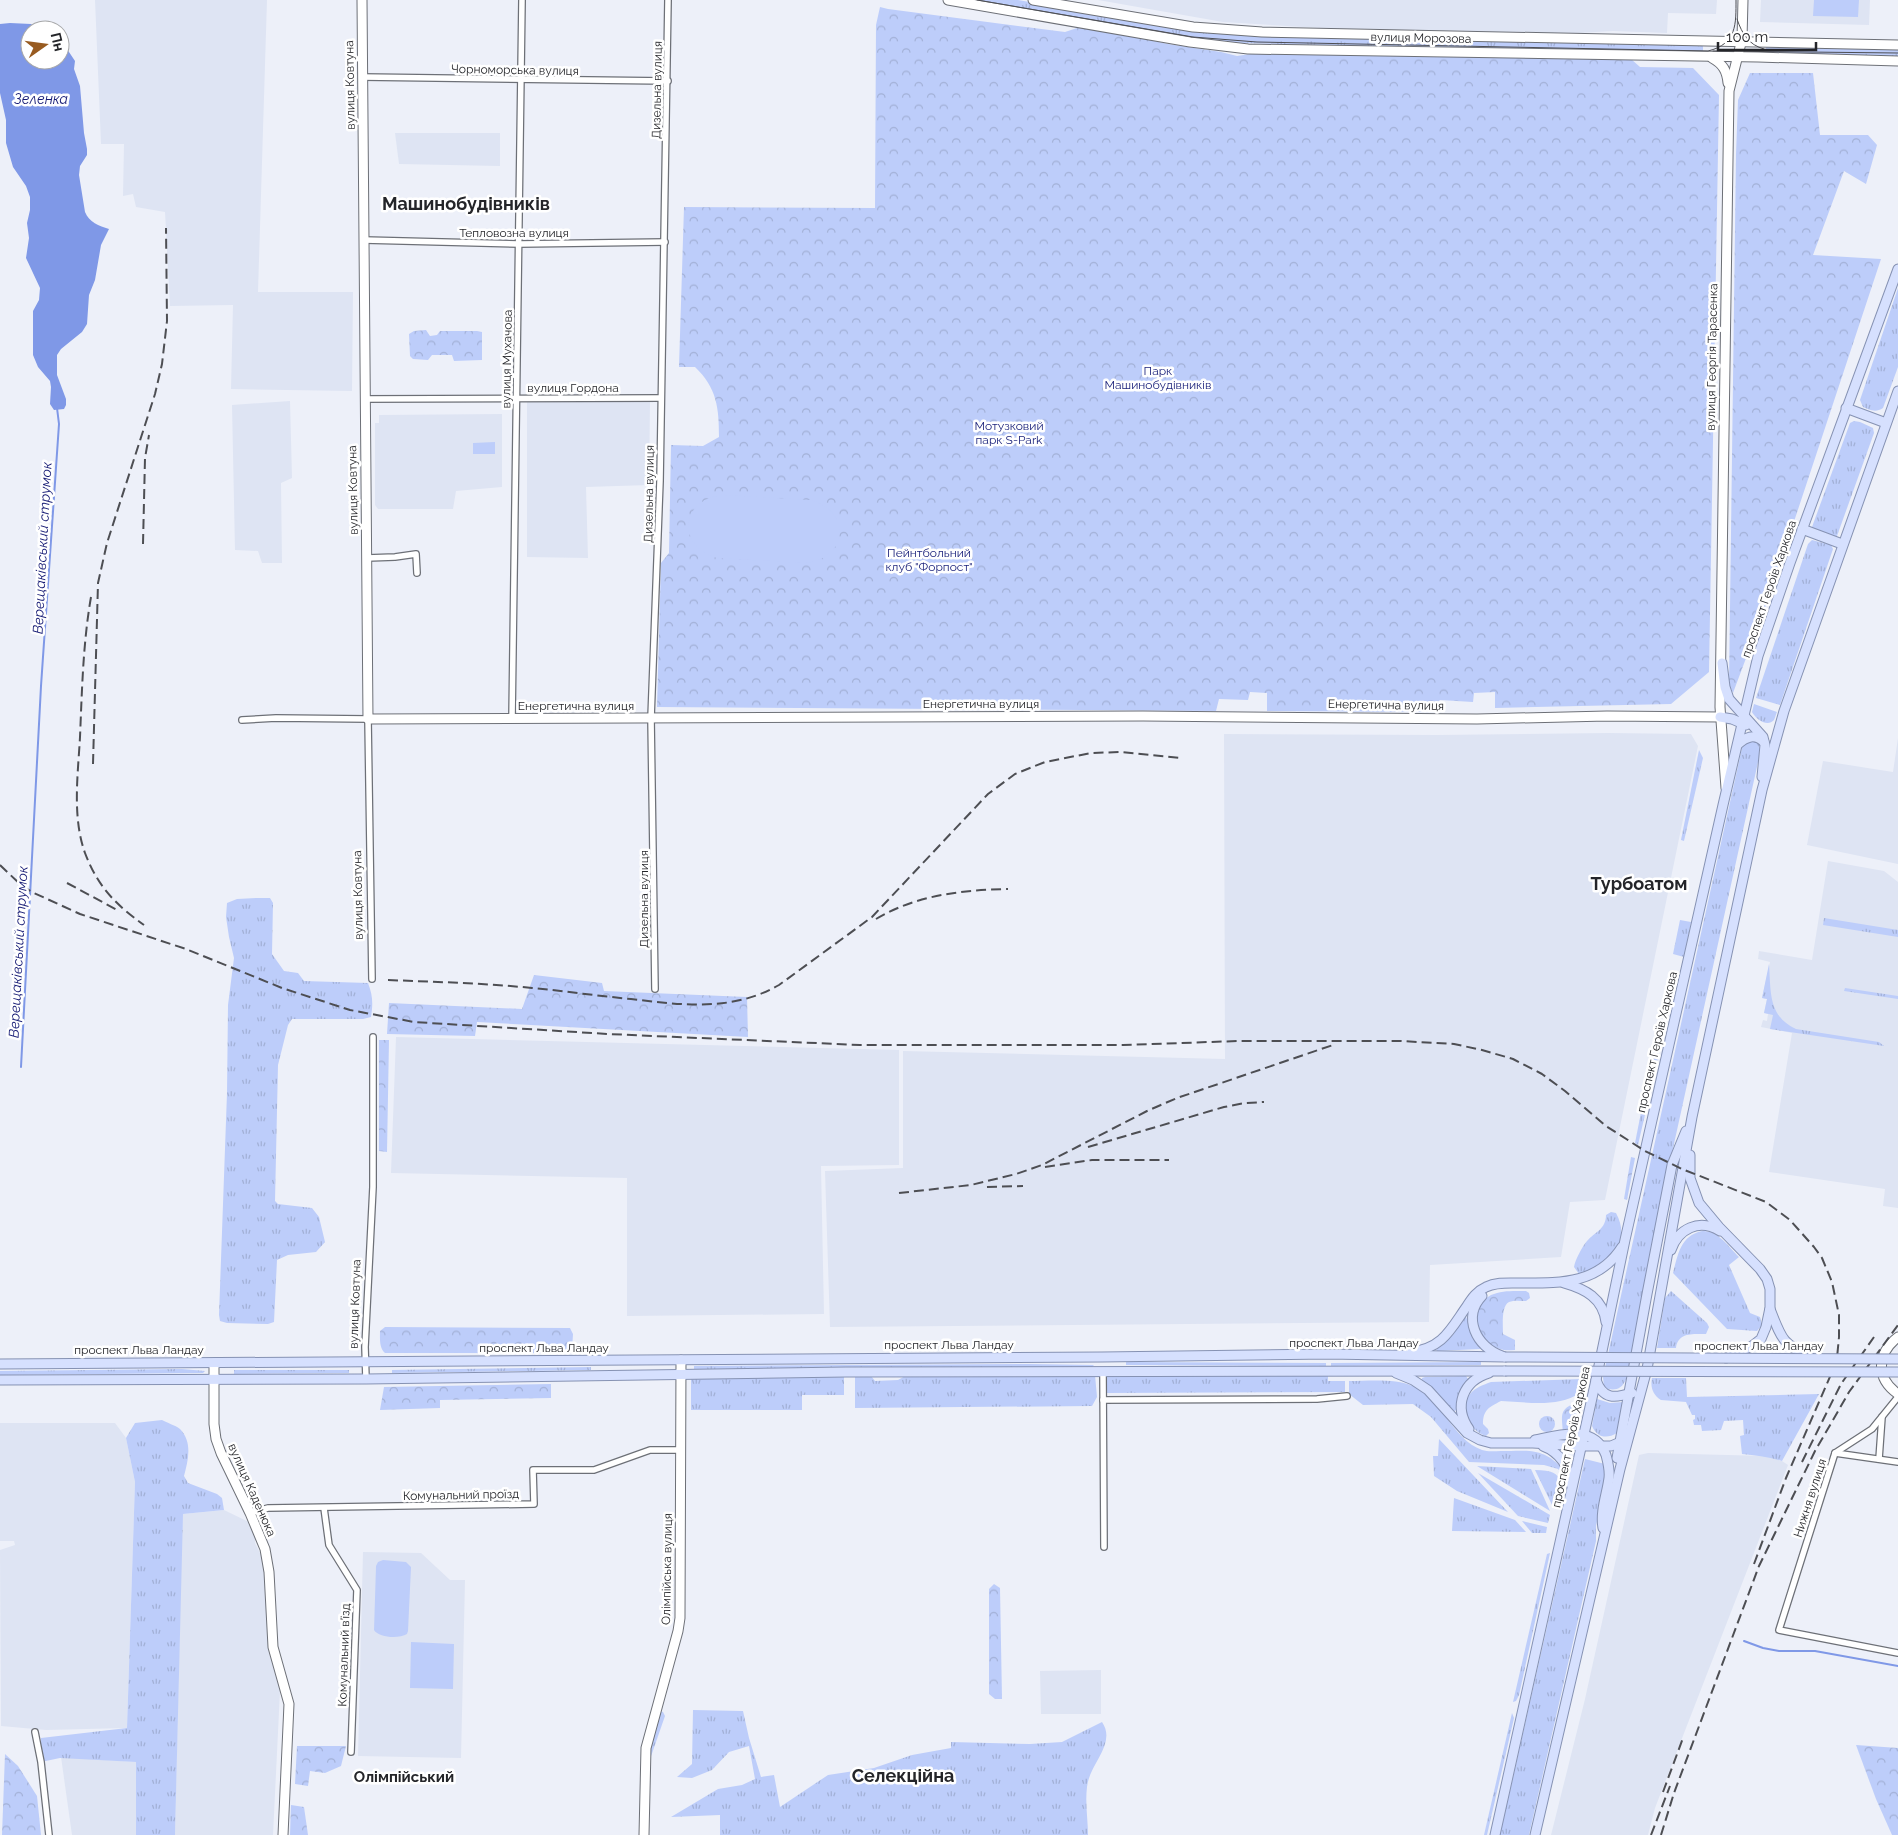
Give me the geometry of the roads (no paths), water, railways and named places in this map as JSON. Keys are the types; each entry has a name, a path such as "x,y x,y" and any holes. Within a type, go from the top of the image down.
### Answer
{"main road":[{"name":"проспект Героїв Харкова","path":"1495,1835 1596,1380 1625,1240 1762,641 1898,269"},
{"path":"1535,1835 1629,1433 1651,1349 1692,1118 1762,790 1784,711 1898,391"},
{"path":"1846,408 1886,423"},
{"path":"1802,529 1842,544"},
{"path":"1722,663 1727,696 1743,720 1761,734 1765,744 1762,790"},
{"path":"1720,717 1743,720"},
{"path":"1738,744 1744,738 1752,736 1760,739 1765,744"},
{"path":"1692,1118 1689,1166 1691,1183 1702,1207 1764,1274 1770,1289 1770,1308 1766,1327 1759,1341 1726,1358"},
{"path":"1604,1538 1605,1520 1672,1165 1692,1118"},
{"path":"1661,1285 1673,1244 1680,1234 1693,1226 1704,1225 1713,1227 1726,1235"},
{"path":"1381,1355 1418,1351 1438,1343 1449,1333 1477,1293 1488,1286 1503,1283 1564,1283 1586,1276 1602,1268 1617,1254 1625,1240"},
{"path":"1503,1283 1488,1290 1479,1300 1473,1310 1472,1320 1475,1332 1482,1343 1495,1353 1505,1356"},
{"path":"1564,1283 1582,1289 1594,1297 1603,1310 1606,1330"},
{"path":"1770,1308 1779,1332 1787,1345 1811,1358"},
{"name":"проспект Льва Ландау","path":"0,1364 1381,1355 1898,1358"},
{"path":"1491,1357 1491,1371"},
{"path":"1102,1358 1103,1372"},
{"path":"658,1360 658,1375"},
{"path":"1381,1371 1400,1375 1419,1384 1438,1400 1464,1430 1476,1439 1492,1443 1582,1442"},
{"path":"1476,1439 1462,1417 1460,1407 1464,1393 1475,1380 1487,1374 1505,1371"},
{"name":"проспект Льва Ландау","path":"0,1380 366,1379 846,1372 1898,1372"},
{"path":"1596,1380 1600,1390 1605,1394 1618,1396 1637,1390 1644,1379"},
{"path":"1618,1396 1626,1390 1631,1382"},
{"path":"1522,1443 1554,1436 1600,1445 1620,1441 1629,1433"},
{"path":"1534,1443 1550,1449 1563,1461 1570,1475 1570,1498"},
{"path":"1600,1445 1608,1461 1609,1471 1602,1517 1604,1538"}],"street":[{"name":"вулиця Ковтуна","path":"362,0 364,399 372,979"},
{"name":"вулиця Мухачова","path":"512,719 522,0"},
{"name":"Дизельна вулиця","path":"654,989 651,718 658,567 668,0"},
{"name":"вулиця Морозова","path":"948,0 1190,42 1248,49 1308,48 1898,61"},
{"name":"вулиця Морозова","path":"1033,0 1193,28 1262,32 1898,45"},
{"name":"вулиця Георгія Тарасенка","path":"1726,794 1720,717 1728,91 1741,42 1743,0"},
{"path":"1710,57 1720,63 1725,70 1728,91"},
{"name":"Чорноморська вулиця","path":"362,77 668,81"},
{"name":"Тепловозна вулиця","path":"364,240 519,244 665,242"},
{"name":"вулиця Гордона","path":"364,399 661,398"},
{"path":"367,558 416,554 417,574"},
{"name":"Енергетична вулиця","path":"242,720 276,718 512,719 1133,716 1467,719 1607,716 1720,717"},
{"name":"вулиця Ковтуна","path":"366,1379 373,1187 373,1037"},
{"path":"1898,1337 1886,1350 1881,1369 1884,1380 1898,1396"},
{"name":"Олімпійська вулиця","path":"644,1835 646,1748 679,1622 681,1360"},
{"name":"вулиця Каденюка","path":"214,1363 214,1424 216,1439 250,1513 266,1555 273,1647 289,1704 283,1835"},
{"path":"1103,1372 1104,1547"},
{"path":"1103,1400 1317,1399 1347,1396"},
{"name":"Нижня вулиця","path":"1898,1396 1872,1429 1835,1453 1779,1630 1898,1652"},
{"path":"1879,1459 1882,1416"},
{"name":"Комунальний проїзд","path":"324,1508 534,1504 533,1470 594,1470 650,1450 681,1450"},
{"path":"1835,1453 1898,1462"},
{"path":"250,1513 268,1508 324,1508"},
{"name":"Комунальний в’їзд","path":"324,1508 329,1545 357,1590 351,1752"},
{"path":"35,1732 41,1762 49,1835"}],"water":[{"name":"Зеленка","path":"20,23 20,70 70,70 70,54 75,61 74,69 80,86 87,149 87,155 80,166 79,175 85,212 92,221 109,229 101,245 95,280 89,295 87,324 82,332 61,349 57,355 57,375 66,399 64,409 54,410 50,404 50,381 38,367 33,355 33,311 39,300 40,288 26,258 29,238 27,223 30,197 26,186 13,167 6,143 6,120 0,93 0,24"}],"waterway":[{"name":"Верещаківський струмок","path":"21,1067 41,686 59,424 57,408"},
{"path":"1744,1641 1763,1648 1779,1651 1815,1651 1898,1666"}],"tram line":[{"path":"977,0 1193,37 1257,42 1708,51 1718,48 1730,38 1735,25 1736,0"},
{"path":"1737,19 1750,42 1764,49"},
{"path":"1713,51 1898,53"}],"railway":[{"path":"93,764 98,583 107,543 155,394 162,364 167,321 166,228"},
{"path":"143,544 145,458 149,435"},
{"path":"91,597 82,684 77,780 78,825 85,853 96,876 116,902 144,925"},
{"path":"388,980 514,986 688,1004 725,1003 761,994 779,985 872,917 988,794 1015,774 1045,762 1091,753 1122,752 1181,758"},
{"path":"0,865 22,886 80,914 186,949 282,988 350,1010 414,1022 608,1034 860,1045 1123,1045 1239,1041 1401,1041 1454,1044 1482,1050 1513,1059 1542,1074 1606,1126 1645,1151 1682,1169 1766,1202 1790,1220 1822,1258 1832,1282 1839,1315 1837,1358"},
{"path":"67,883 119,911"},
{"path":"876,919 907,904 940,895 1008,889"},
{"path":"899,1193 971,1185 1016,1174 1042,1165 1147,1111 1177,1098 1333,1045"},
{"path":"1088,1147 1224,1107 1264,1102"},
{"path":"1045,1167 1092,1160 1169,1160"},
{"path":"987,1187 1023,1186"},
{"path":"1661,1835 1674,1793 1759,1566 1815,1451 1849,1392 1898,1325"},
{"path":"1802,1462 1841,1384 1874,1337"},
{"path":"1754,1564 1786,1478 1832,1372"},
{"path":"1663,1792 1683,1738"},
{"path":"1651,1835 1670,1786"}],"district":[{"name":"Машинобудівників","path":"466,204"},
{"name":"Турбоатом","path":"1639,884"},
{"name":"Селекційна","path":"903,1776"},
{"name":"Олімпійський","path":"404,1777"}],"park label":[{"name":"Парк Машинобудівників","path":"1158,378"},
{"name":"Мотузковий парк S-Park","path":"1009,433"},
{"name":"Пейнтбольний клуб \"Форпост\"","path":"929,560"}]}
